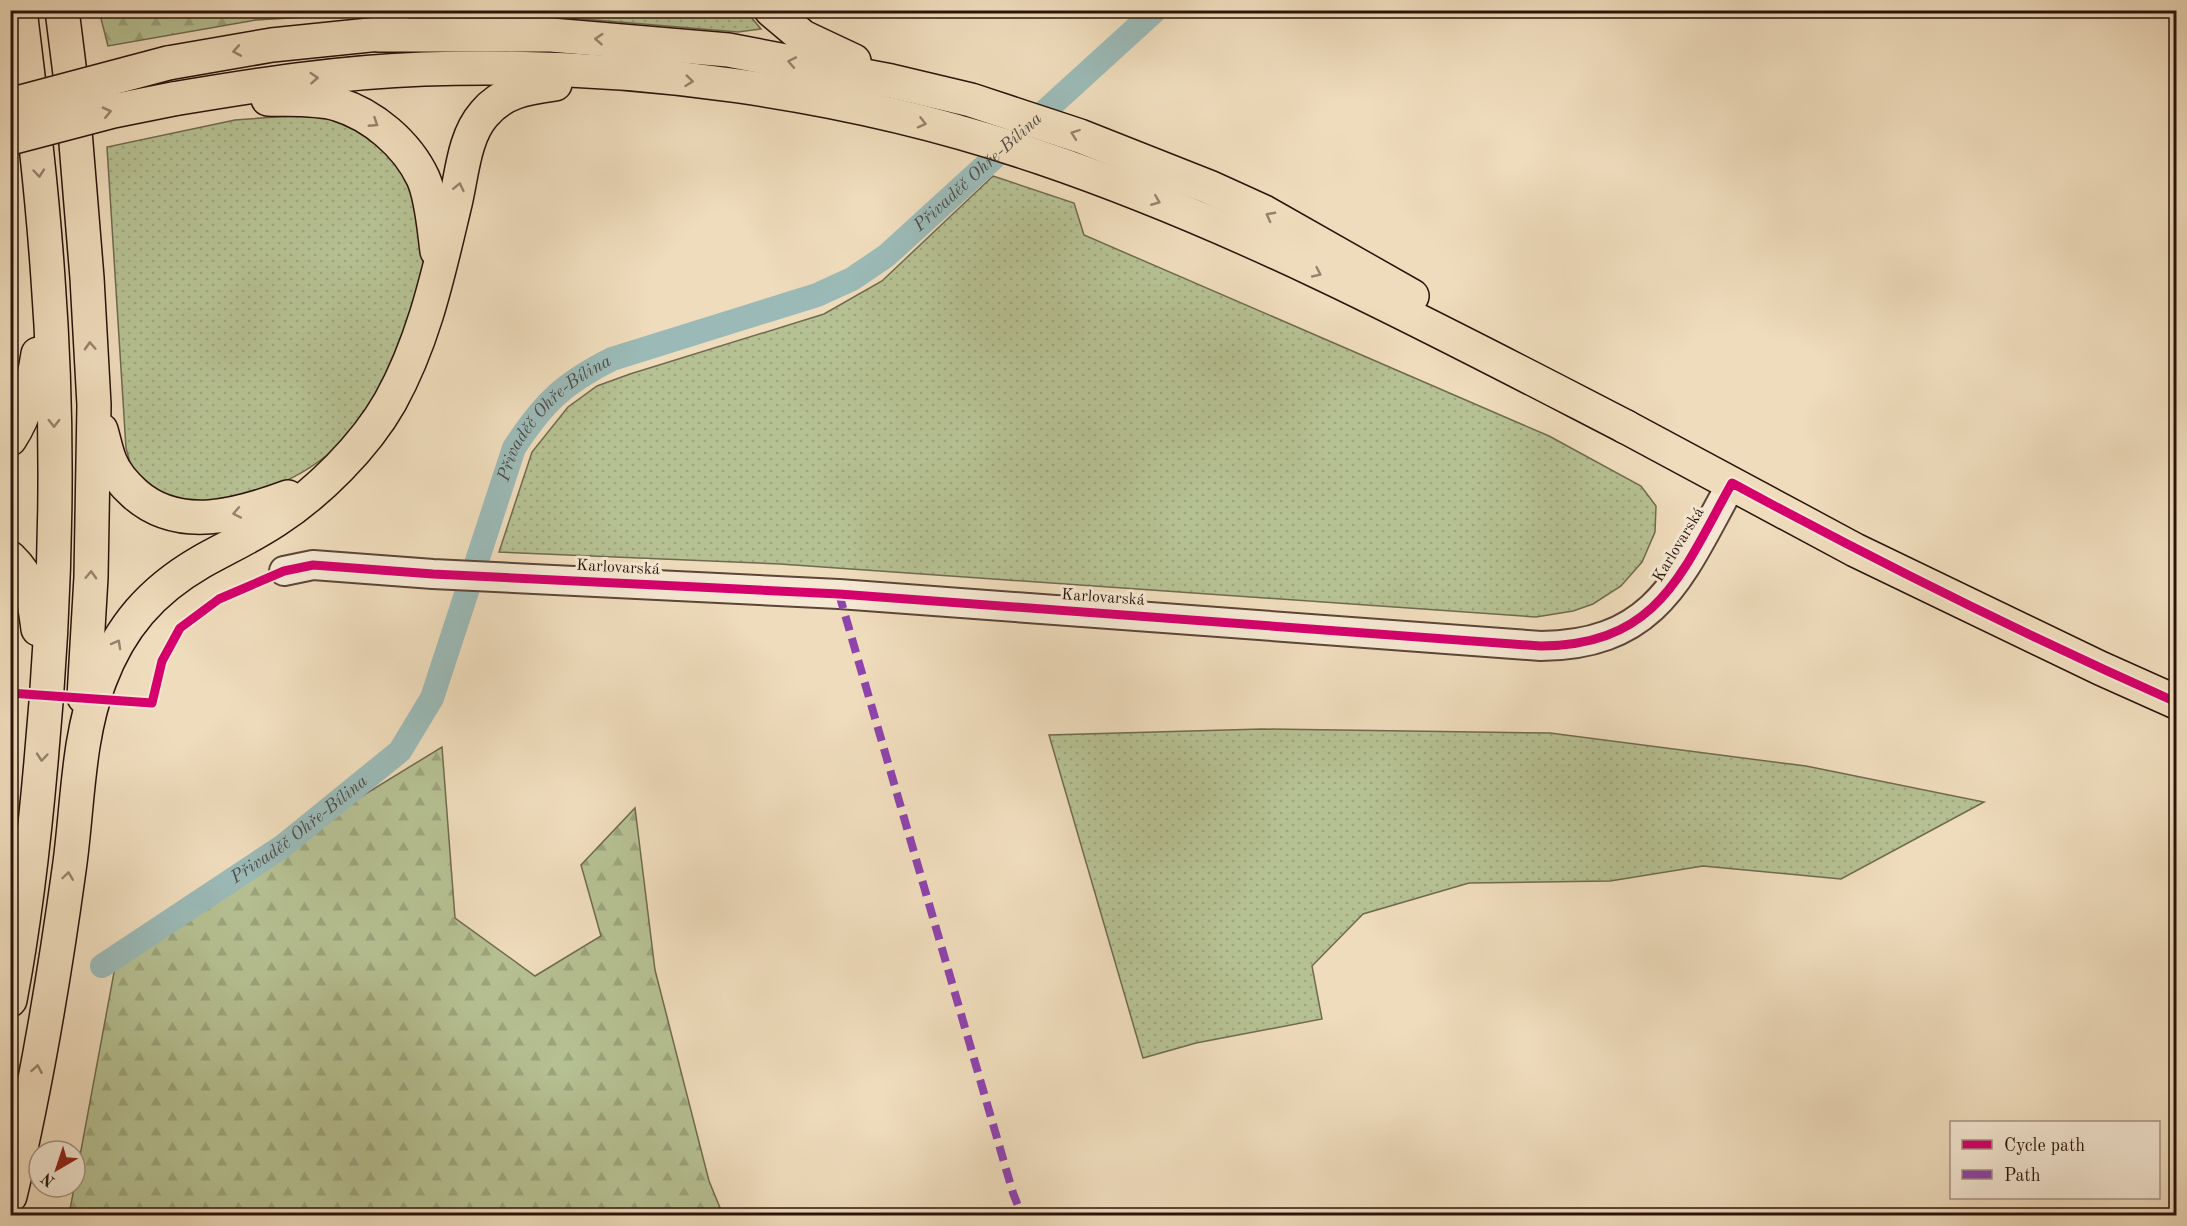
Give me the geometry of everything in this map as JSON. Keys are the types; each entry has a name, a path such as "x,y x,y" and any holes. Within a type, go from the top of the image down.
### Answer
{"main road":[{"path":"10,1000 33,855 47,699 54,577 53,406 48,281 39,170 20,10"},
{"path":"62,10 71,82 87,278 94,405 91,577 82,759"},
{"path":"71,82 82,10"},
{"path":"10,105 168,63 272,45 379,35 472,20 510,10"},
{"path":"771,10 803,37 899,81"},
{"path":"379,35 551,36 728,50 899,81 1030,118 1209,187 1264,212 1330,248 1626,427"},
{"path":"10,138 103,113 173,99 289,80 423,69 544,69 734,85 865,110 977,138 1102,179 1224,230 1421,322 1626,427 1855,550 2176,702"},
{"path":"10,1196 27,1126 51,993 89,716 99,683 121,636 135,615 155,594 174,579 280,518 317,488 345,460 388,406 408,368 432,303 439,264 472,134 486,111 509,93 523,88 631,75"},
{"path":"173,99 304,100 336,104 368,119 384,129 408,153 424,180 439,264"},
{"path":"10,439 27,407 34,384 48,281"},
{"path":"94,405 111,462 118,475 139,497 161,511 173,515 195,518 240,514 296,494 345,460"},
{"path":"10,558 24,573 34,594 47,699"}],"street":[{"name":"Karlovarská","path":"284,571 313,565 393,572 839,594 1505,644 1561,646 1581,644 1609,635 1651,610 1677,581 1732,483"}],"green space":[{"path":"99,10 409,11 256,20 108,46"},
{"path":"546,10 746,11 761,29 738,32 536,15"},
{"path":"303,115 330,119 354,128 386,153 402,173 413,200 423,255 416,300 387,374 369,407 346,437 318,462 267,489 229,499 191,501 165,495 148,486 135,473 126,448 107,147 235,120"},
{"path":"993,176 1074,203 1084,235 1549,436 1641,486 1656,506 1655,532 1642,562 1621,586 1593,604 1573,611 1536,617 780,564 499,552 532,452 568,407 597,386 630,374 824,314 882,281"},
{"path":"10,233 17,381 10,402"},
{"path":"1262,729 1550,733 1806,766 1984,802 1841,879 1703,866 1610,881 1469,883 1363,914 1312,966 1322,1019 1196,1043 1143,1058 1049,735"},
{"path":"442,747 455,918 535,976 601,936 581,865 635,808 655,970 709,1181 723,1215 69,1215 72,1199 87,1199 87,1139 83,1139 118,951 279,847"}],"waterway":[{"name":"Přivaděč Ohře-Bílina","path":"102,966 283,846 400,751 432,698 514,448 535,418 556,396 581,377 612,359 817,295 852,279 886,256 1156,10"}],"marked path":[{"path":"839,594 1013,1193 1022,1216"}],"cycle path":[{"path":"10,693 152,703 162,661 180,628 219,599 284,571 313,565 433,574 839,594 1541,646 1581,642 1614,633 1640,617 1662,598 1698,546 1732,483 1952,597 2176,702"}]}
